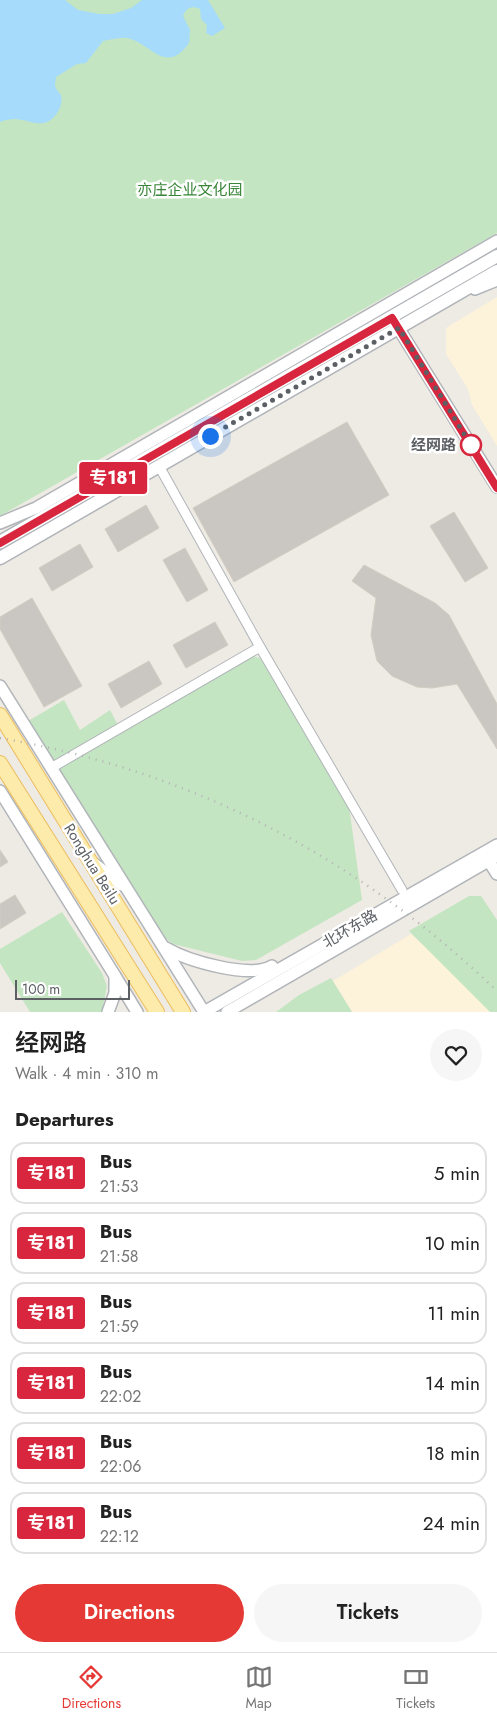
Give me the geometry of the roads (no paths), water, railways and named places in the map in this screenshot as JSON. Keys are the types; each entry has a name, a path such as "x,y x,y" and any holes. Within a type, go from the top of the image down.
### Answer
{"main road":[{"path":"0,558 159,466 395,322 497,256"},
{"path":"0,542 395,322 443,302 497,270"},
{"name":"Ronghua Beilu","path":"3,721 183,1012"},
{"name":"Ronghua Beilu","path":"0,763 157,1012"}],"street":[{"path":"0,523 36,508 497,241"},
{"path":"443,302 497,280"},
{"path":"395,322 497,488"},
{"path":"159,466 260,647 402,890"},
{"path":"36,508 82,496"},
{"path":"52,768 260,647"},
{"path":"1,688 204,1012"},
{"path":"1,688 3,721"},
{"path":"0,791 138,1012"},
{"name":"北环东路","path":"227,1012 490,856 497,845"},
{"path":"490,856 497,874"},
{"name":"北环东路","path":"204,1012 419,890 490,856"},
{"path":"90,860 128,889"},
{"path":"73,879 78,916"},
{"path":"164,948 182,958 252,972 264,971 402,890 419,890"},
{"path":"108,1012 115,994 115,976"}],"water":[{"path":"0,0 65,0 78,10 113,14 131,8 142,0 208,0 225,28 212,36 206,33 207,25 201,19 200,9 192,7 183,16 190,30 189,43 181,52 173,57 158,55 136,41 127,38 103,41 86,63 77,64 56,77 55,85 62,99 60,108 51,120 43,123 32,123 19,119 0,122"}],"railway":[{"path":"0,738 71,753 139,773 205,797 268,827 329,861 387,900 443,943 497,991"}],"place":[{"name":"经网路","path":"471,445"}],"park label":[{"name":"亦庄企业文化园","path":"190,190"}]}
